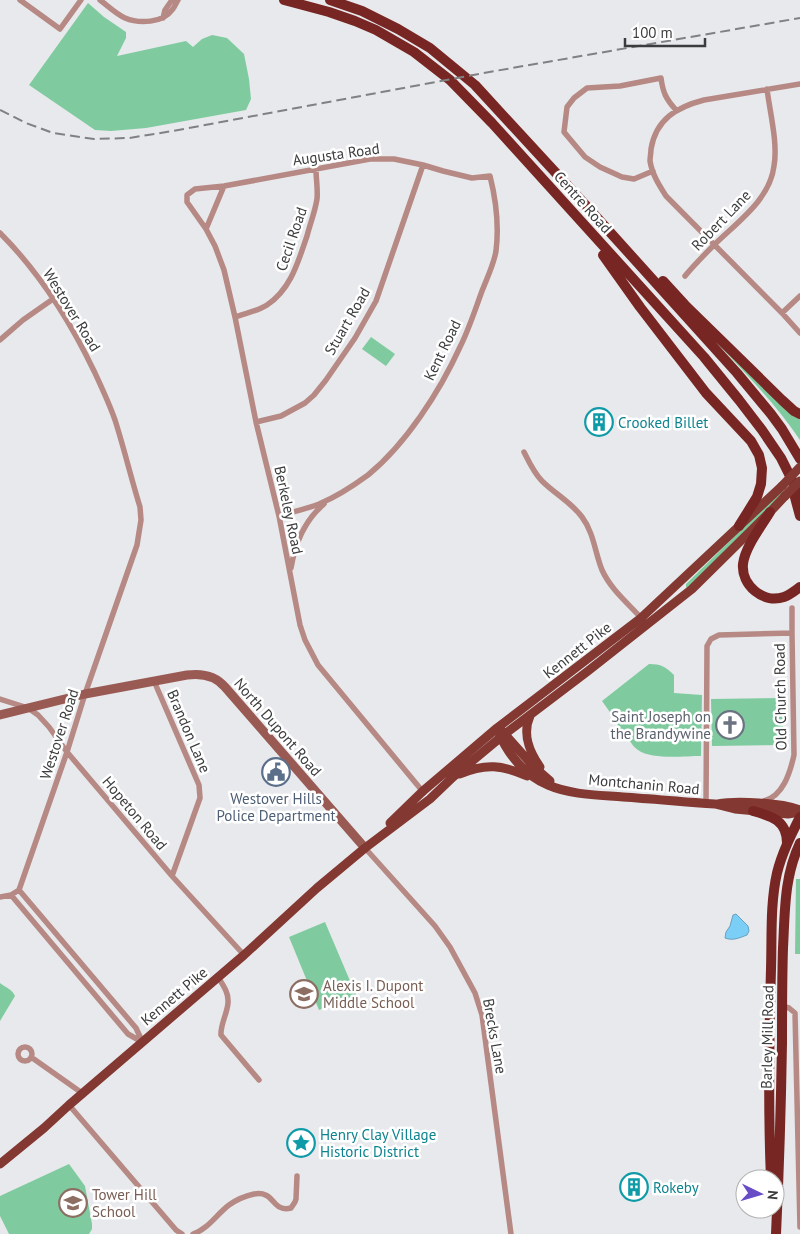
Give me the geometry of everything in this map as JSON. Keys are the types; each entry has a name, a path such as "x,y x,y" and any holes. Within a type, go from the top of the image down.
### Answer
{"highway":[{"name":"Centre Road","path":"284,0 354,20 376,30 414,52 450,80 469,98 728,386 781,458 800,496"},
{"name":"Centre Road","path":"330,0 379,18 419,41 442,57 480,91 565,182 736,373 771,414 800,459"},
{"path":"565,182 592,206 685,305 782,400 800,414"},
{"path":"572,213 640,307 706,392 751,441 759,456 762,468 761,484 757,497 739,526"},
{"path":"736,373 753,387 776,413 800,446"},
{"path":"788,472 800,516"},
{"path":"770,512 745,555 743,566 745,579 753,590 762,596 774,599 784,598 800,587"},
{"path":"751,807 779,822 786,834 787,843"},
{"name":"Barley Mill Road","path":"771,1169 770,1018 776,882 779,865 787,843 800,816"},
{"name":"Barley Mill Road","path":"774,1234 780,1136 786,887 792,863 800,843"},
{"path":"773,932 775,996 777,1002 782,1006"},
{"name":"Barley Mill Road","path":"773,1219 774,1234"}],"main road":[{"name":"Kennett Pike","path":"0,1164 244,955 317,888 365,848 430,799 501,733 530,716 644,621 800,467"},
{"name":"Kennett Pike","path":"365,848 423,791 501,733 644,621 692,589 800,481"},
{"name":"North Dupont Road","path":"0,715 85,694 196,674 219,680 365,848"},
{"path":"530,716 526,730 530,749 546,781"},
{"name":"Montchanin Road","path":"501,733 510,753 527,772 546,781 548,785 570,792 710,804 735,809 751,807 788,814 800,811"},
{"path":"453,777 472,769 495,766 516,770 546,781"}],"street":[{"path":"20,0 60,29 80,0"},
{"path":"100,0 124,18 145,22 163,18 172,12 178,0"},
{"path":"163,18 165,10 172,0"},
{"path":"653,171 634,179 622,177 600,167 585,157 564,132 568,107 574,98 587,88 620,86 661,78 663,90 668,101 676,110"},
{"path":"800,84 704,100 676,110 662,123 653,140 650,160 655,178 666,196 800,333"},
{"name":"Robert Lane","path":"684,276 714,244 753,208 763,195 770,180 774,168 775,147 767,89"},
{"name":"Augusta Road","path":"187,194 195,189 224,186 370,159 394,159 472,178 490,176"},
{"name":"Stuart Road","path":"256,422 281,416 305,404 326,380 355,338 376,300 423,165"},
{"name":"Cecil Road","path":"235,317 267,305 282,293 288,284 297,267 314,212 317,198 316,168"},
{"name":"Kent Road","path":"290,572 295,549 309,520 318,509 368,474 410,430 432,398 461,346 496,253 498,230 494,192 490,176"},
{"path":"206,229 224,186"},
{"name":"Berkeley Road","path":"187,194 187,202 206,229 224,270 256,422 279,516 300,625 305,640 318,665 430,799"},
{"name":"Westover Road","path":"0,233 16,249 53,299 79,340 115,419 140,507 141,520 137,545 128,573 19,890"},
{"path":"782,313 800,296"},
{"path":"0,340 22,320 53,299"},
{"path":"524,452 541,480 570,504 585,520 592,535 605,576 614,589 644,621"},
{"name":"Kent Road","path":"279,516 319,504 334,497"},
{"path":"792,608 792,634"},
{"name":"Old Church Road","path":"710,804 707,646 711,639 719,635 792,634 794,756 792,766 790,773 777,794 751,807"},
{"name":"Brandon Lane","path":"154,681 199,785 200,798 172,876"},
{"name":"Hopeton Road","path":"0,699 28,708 38,715 172,876 244,955"},
{"name":"Brecks Lane","path":"365,848 434,926 450,947 475,993 482,1015 511,1234"},
{"path":"0,898 11,895 19,890 136,1028 142,1042"},
{"path":"11,895 128,1034 142,1042"},
{"path":"218,977 228,998 221,1035 259,1080"},
{"path":"782,1006 789,1008 795,1013 800,1227"},
{"path":"31,1057 82,1094"},
{"path":"69,1105 176,1230 182,1234"},
{"path":"193,1234 204,1229 229,1205 243,1197 261,1193 265,1194 280,1207 284,1209 290,1208 296,1199 297,1176"}],"green space":[{"path":"88,3 126,32 126,38 117,56 186,41 193,47 202,39 212,35 227,38 244,54 251,99 246,110 146,128 111,131 95,130 29,85"},
{"path":"700,325 800,417 800,440 765,395"},
{"path":"371,337 395,354 386,366 362,349"},
{"path":"783,491 784,493 688,588 686,587 686,584"},
{"path":"649,664 663,666 674,675 674,693 702,695 701,756 668,757 651,755 636,748 630,741 626,730 620,737 617,722 602,701"},
{"path":"783,698 783,745 712,746 711,699"},
{"path":"796,879 800,879 800,954 795,954"},
{"path":"325,922 356,995 319,1010 289,937"},
{"path":"0,983 11,990 15,996 0,1021"},
{"path":"69,1164 85,1186 92,1224 89,1234 9,1234 0,1216 0,1196"}],"water":[{"path":"736,914 748,926 749,931 747,935 739,938 725,938 733,915"}],"railway":[{"path":"0,110 26,123 53,133 94,139 129,138 495,71 800,18"}],"place":[{"name":"Crooked Billet","path":"599,422"},
{"name":"Saint Joseph on the Brandywine","path":"730,725"},
{"name":"Westover Hills Police Department","path":"276,772"},
{"name":"Alexis I. Dupont Middle School","path":"304,994"},
{"name":"Henry Clay Village Historic District","path":"301,1143"},
{"name":"Rokeby","path":"634,1187"},
{"name":"Tower Hill School","path":"73,1203"}]}
